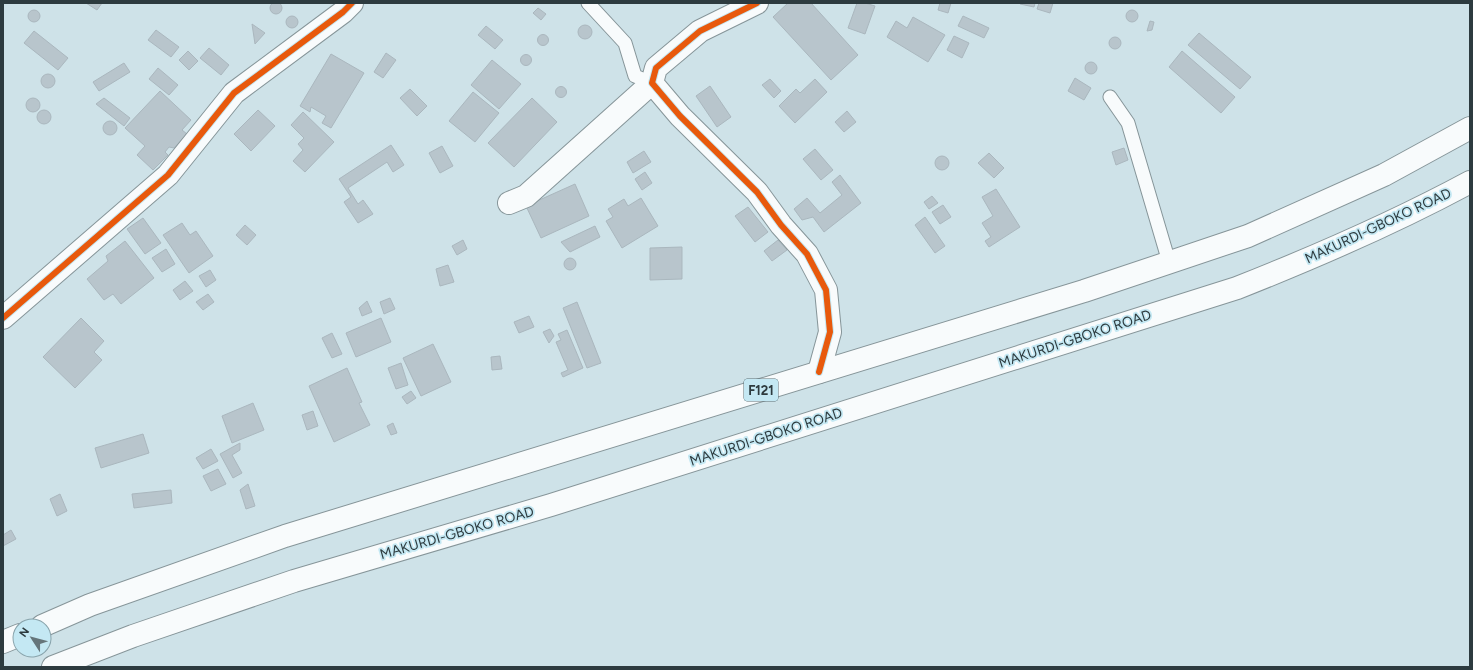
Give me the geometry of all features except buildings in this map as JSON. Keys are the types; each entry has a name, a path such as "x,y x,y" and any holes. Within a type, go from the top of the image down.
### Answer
{"main road":[{"path":"3,318 168,176 234,93 343,12 352,3"},
{"path":"509,203 526,196 652,83 656,68 700,30 757,3"},
{"path":"652,83 680,116 757,192 782,225 807,254 826,290 830,332 819,372"},
{"name":"F121","path":"52,622 90,605 285,536 1084,290 1248,236 1377,178 1470,128"},
{"name":"MAKURDI-GBOKO ROAD","path":"53,667 133,636 294,581 551,505 1237,288 1373,232 1470,182"}],"lane":[{"path":"588,3 624,43 635,76 652,83"},
{"path":"1110,97 1128,123 1169,262"}],"cycle path":[{"path":"3,318 168,175 234,93 343,12 352,3"},
{"path":"757,3 700,31 656,68 652,83 680,116 757,192 781,225 807,254 826,290 830,332 819,372"}]}
